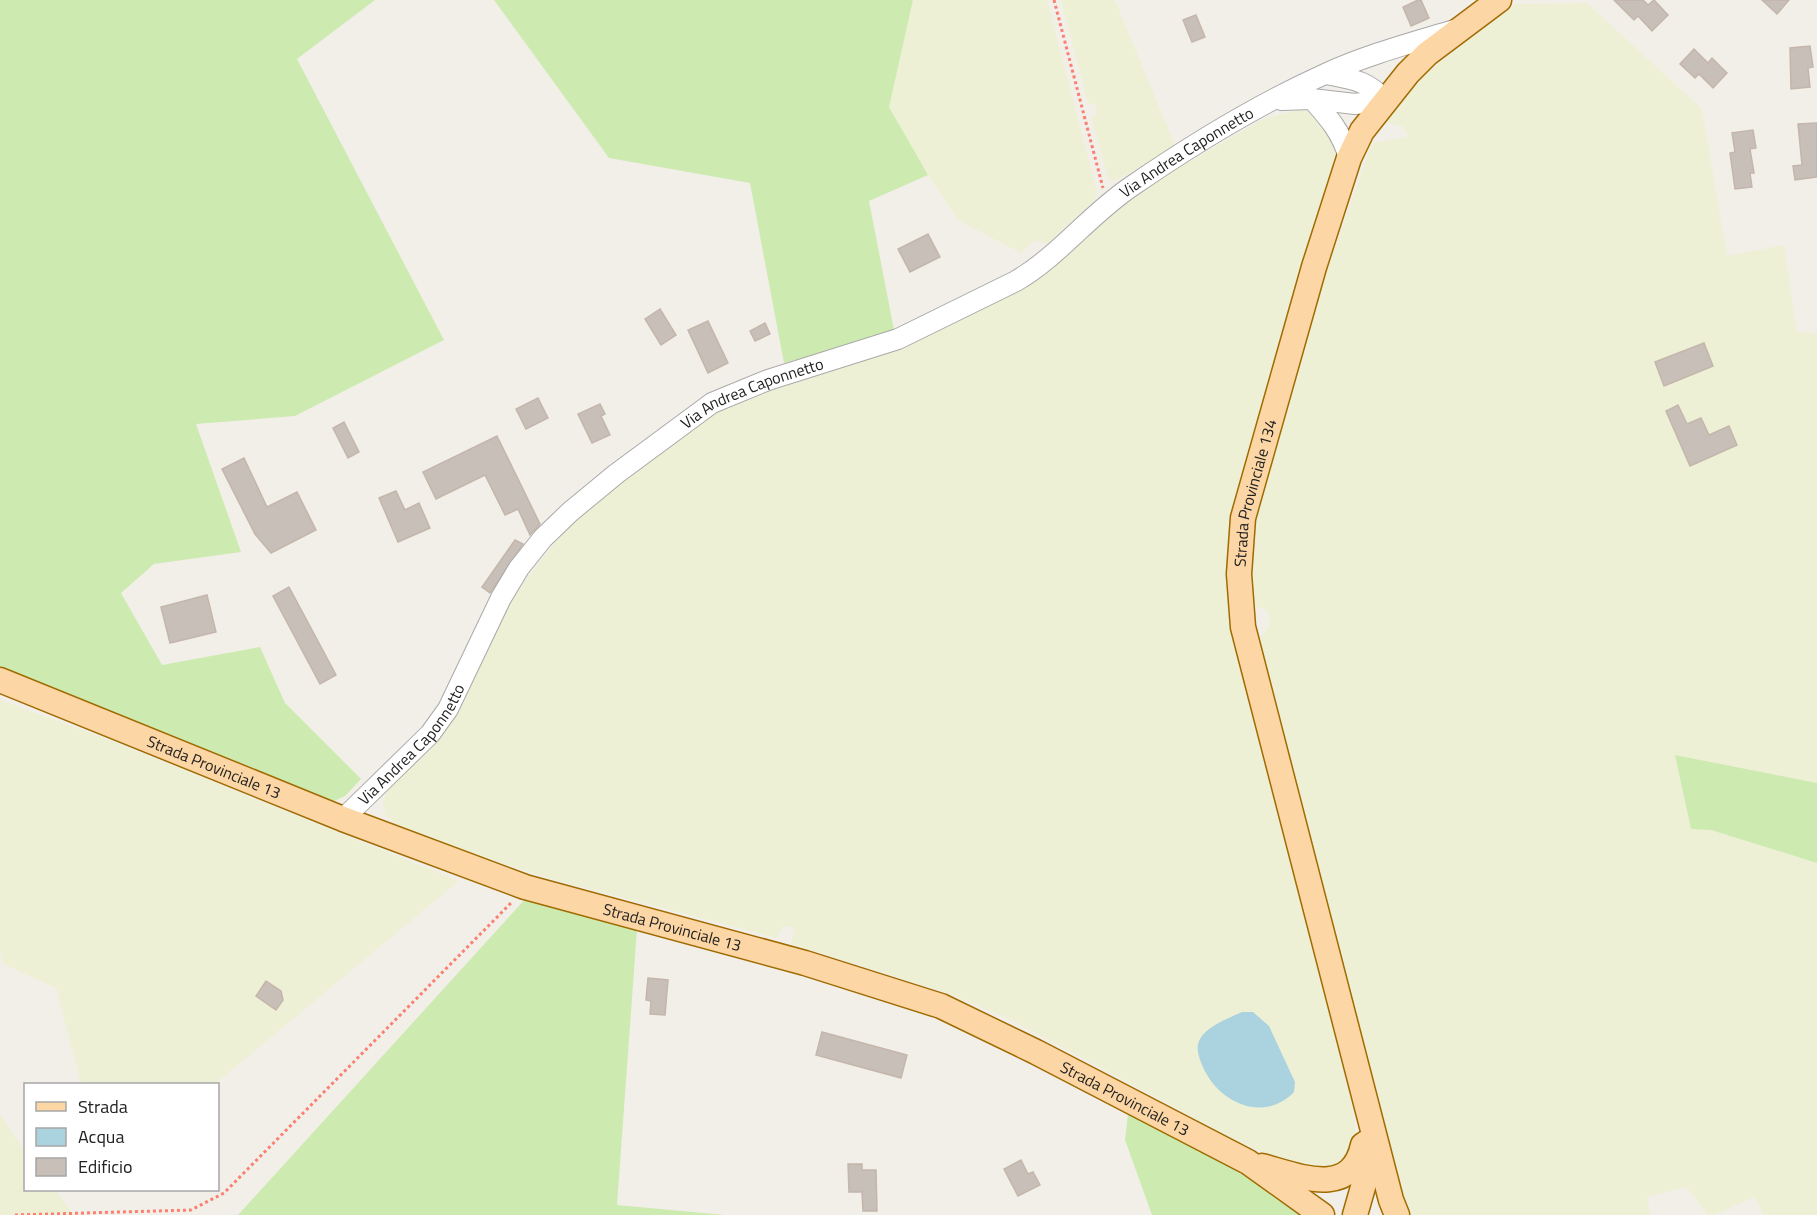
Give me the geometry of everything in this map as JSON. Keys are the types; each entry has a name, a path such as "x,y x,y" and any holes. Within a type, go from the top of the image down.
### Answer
{"main road":[{"name":"Strada Provinciale 134","path":"1350,1046 1243,627 1239,574 1243,518 1314,267 1349,158 1362,131 1384,100 1427,54 1499,0"},
{"name":"Strada Provinciale 13","path":"0,680 343,819 525,887 805,963 941,1006 1046,1057 1248,1162 1323,1215"},
{"path":"1350,1046 1365,1137 1367,1173 1355,1215"},
{"path":"1350,1046 1389,1210"},
{"path":"1248,1162 1315,1180 1330,1179 1349,1173 1357,1165 1365,1137"}],"street":[{"name":"Via Andrea Caponnetto","path":"343,819 430,734 448,708 501,598 519,568 564,518 616,474 712,403 768,380 898,339 1016,281 1034,270 1107,204 1231,124 1325,74 1459,29"},
{"path":"1325,74 1364,82 1384,100"},
{"path":"1275,100 1312,99 1355,104 1384,100"},
{"path":"1312,99 1336,126 1344,140 1349,158"}],"path":[{"path":"1054,0 1107,204"},
{"path":"15,1215 191,1210 224,1193 504,911 525,887"}],"green space":[{"path":"0,0 375,0 297,59 444,340 295,416 196,424 241,552 154,564 121,593 162,665 260,647 285,703 361,779 345,796 334,801 0,667"},
{"path":"494,0 913,0 889,107 928,175 869,201 894,330 877,338 784,363 750,183 609,158"},
{"path":"913,0 1047,0 1097,192 1094,201 1047,244 1035,240 1021,253 958,220 928,175 889,107"},
{"path":"1061,0 1115,0 1176,148 1117,180 1109,181 1091,118 1097,113 1094,103 1088,104"},
{"path":"1587,3 1702,109 1727,256 1784,245 1797,332 1817,333 1817,783 1675,756 1691,829 1711,830 1817,863 1817,1215 1764,1215 1755,1197 1714,1215 1708,1215 1686,1187 1647,1197 1651,1215 1410,1215 1392,1168 1259,639 1270,624 1267,610 1248,604 1256,504 1323,281 1372,143 1408,137 1404,127 1385,122 1425,73 1516,4"},
{"path":"1301,109 1313,113 1332,135 1336,153 1233,510 1227,573 1230,623 1353,1108 1356,1134 1343,1162 1327,1170 1309,1171 1241,1143 1009,1019 941,991 791,944 794,928 783,926 777,938 554,880 420,837 397,826 385,814 383,802 388,790 416,761 463,699 514,595 578,517 679,437 714,412 746,397 999,299 1049,271 1128,199 1151,184 1261,120"},
{"path":"0,700 105,738 459,881 216,1083 81,1083 56,988 3,964 0,949"},
{"path":"1675,755 1817,783 1817,863 1711,830 1691,829"},
{"path":"527,897 637,929 617,1205 725,1215 238,1215"},
{"path":"1128,1114 1218,1160 1301,1215 1152,1215 1125,1140"},
{"path":"0,1115 24,1150 24,1191 56,1191 74,1215 0,1215"}],"water":[{"path":"1242,1012 1253,1012 1269,1026 1295,1082 1294,1092 1282,1102 1255,1107 1242,1104 1218,1089 1202,1065 1198,1046 1203,1034"}],"building":[{"path":"1421,0 1429,18 1411,26 1403,7"},
{"path":"1614,0 1643,0 1648,5 1654,0 1668,15 1652,31 1638,16 1634,20"},
{"path":"1762,0 1789,0 1777,14"},
{"path":"1196,15 1205,37 1192,42 1183,20"},
{"path":"1810,46 1813,67 1808,68 1810,87 1791,89 1790,48"},
{"path":"1694,49 1708,63 1712,58 1727,73 1713,88 1699,74 1695,78 1680,64"},
{"path":"1817,123 1817,177 1795,180 1793,166 1802,165 1798,124"},
{"path":"1753,130 1756,148 1750,149 1754,173 1750,173 1752,187 1735,189 1730,153 1735,152 1732,133"},
{"path":"928,234 940,257 910,272 898,249"},
{"path":"660,309 676,335 661,345 645,319"},
{"path":"708,321 728,363 708,373 688,330"},
{"path":"765,323 770,334 755,341 750,331"},
{"path":"1704,343 1713,366 1664,386 1655,362"},
{"path":"538,398 548,418 526,429 516,409"},
{"path":"600,404 605,414 601,416 610,435 592,443 578,414"},
{"path":"1678,405 1687,424 1701,418 1709,435 1729,426 1737,445 1690,466 1666,411"},
{"path":"344,422 359,452 348,458 333,428"},
{"path":"497,436 540,524 530,535 518,509 505,515 485,475 436,499 423,472"},
{"path":"244,458 267,507 297,492 316,530 271,553 255,534 222,469"},
{"path":"396,491 405,510 419,503 430,528 398,542 379,498"},
{"path":"515,540 523,544 490,593 482,587"},
{"path":"289,587 336,675 320,684 273,596"},
{"path":"207,595 216,632 170,643 161,607"},
{"path":"648,978 668,980 665,1015 650,1014 651,1001 646,1000"},
{"path":"266,981 281,991 283,1000 276,1010 256,996"},
{"path":"822,1032 907,1055 901,1078 816,1055"},
{"path":"1021,1160 1028,1174 1033,1172 1040,1185 1018,1196 1004,1169"},
{"path":"848,1164 862,1164 862,1170 876,1170 877,1211 863,1211 862,1192 849,1192"}]}
